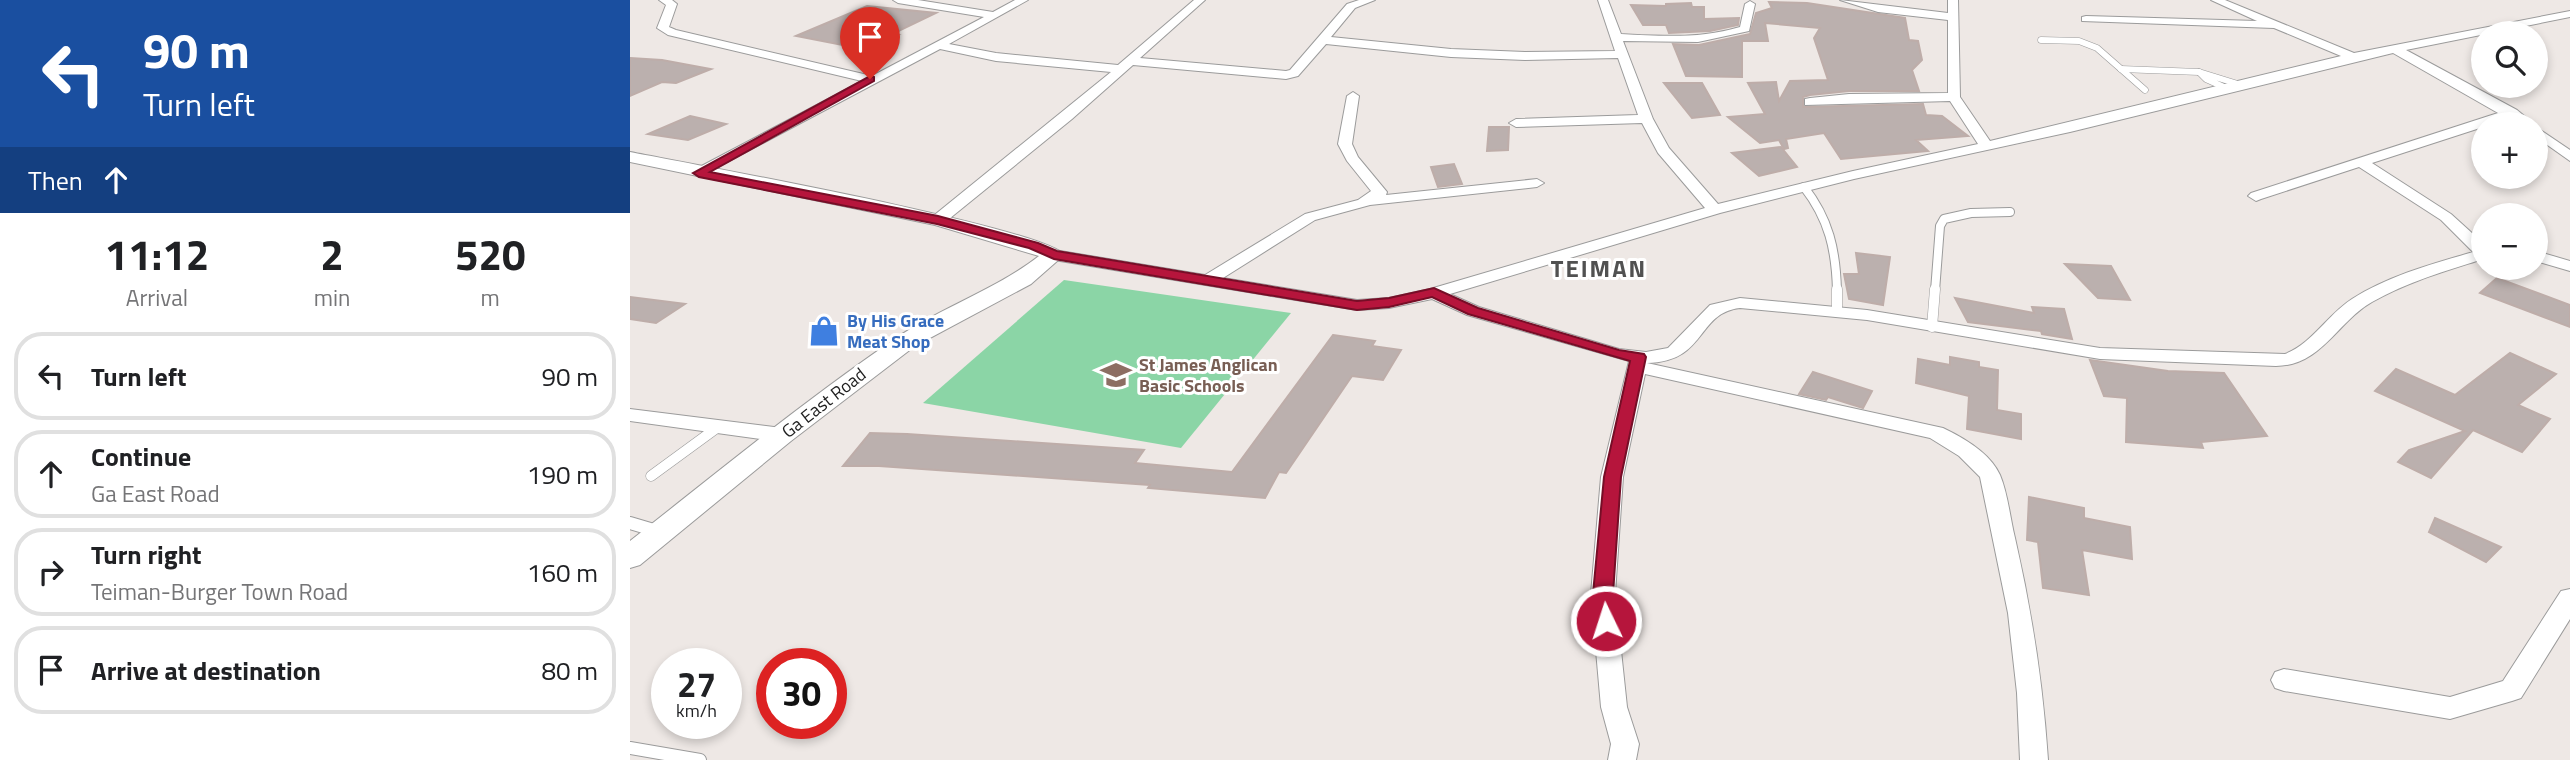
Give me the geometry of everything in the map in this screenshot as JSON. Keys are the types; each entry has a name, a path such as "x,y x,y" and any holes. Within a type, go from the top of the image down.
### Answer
{"street":[{"path":"664,0 672,4 663,28 672,33 870,79"},
{"path":"898,0 994,15"},
{"path":"699,173 870,79 1023,0"},
{"path":"938,220 1126,65 1200,0"},
{"path":"937,45 996,57 1286,75 1294,73 1351,6 1370,0"},
{"path":"1603,0 1646,119 1663,150 1714,210"},
{"path":"1845,0 1878,9 1953,17"},
{"path":"1953,0 1954,96 1986,146"},
{"path":"2218,0 2353,57"},
{"path":"1618,37 1676,40 1729,35 1745,29 1750,4"},
{"path":"630,157 938,220 1033,246 1054,255 1357,305 1389,303 1434,293 1714,210 1804,187 2353,57 2570,13"},
{"path":"2086,19 2278,25"},
{"path":"1323,40 1451,53 1525,56 1624,54"},
{"path":"2397,50 2510,112"},
{"path":"1353,96 1345,144 1352,158 1380,192 1368,201"},
{"path":"1810,102 1849,98 1954,96"},
{"path":"1516,123 1646,119"},
{"path":"2256,196 2471,126"},
{"path":"2552,144 2570,138"},
{"path":"2548,141 2570,157"},
{"path":"2360,162 2446,217 2471,241"},
{"path":"1208,280 1310,217 1368,201 1537,183"},
{"name":"Ga East Road","path":"630,557 782,435 907,341 1023,279 1054,255"},
{"path":"1638,362 1677,351 1710,311 1723,305 1775,305 1837,311 2080,351 2290,359 2314,344 2338,318 2365,298 2471,257"},
{"path":"2548,260 2570,266"},
{"path":"1434,293 1473,311 1638,362 1936,433 1961,444 1977,458 1990,476 2020,613 2030,693 2034,760"},
{"path":"1622,760 1625,744 1614,707 1603,594 1612,477 1638,362"},
{"path":"630,415 782,435"},
{"path":"2284,680 2450,708 2512,690 2570,598"}],"lane":[{"path":"2041,40 2083,42 2096,47 2145,90"},
{"path":"2120,69 2199,72 2222,77 2233,87"},
{"path":"2199,72 2233,87"},
{"path":"1804,187 1824,215 1837,252 1837,311"},
{"path":"1932,327 1940,226 1944,219 1970,213 2010,212"},
{"path":"651,476 718,427"},
{"path":"630,523 660,532"},
{"path":"630,748 700,760"}],"green space":[{"path":"1064,280 1291,313 1181,448 923,403"}],"building":[{"path":"1769,2 1807,3 1905,18 1909,40 1918,41 1922,60 1912,70 1919,91 1849,91 1810,95 1803,97 1803,107 1923,104 1926,115 1942,116 1968,136 1916,140 1928,151 1841,159 1824,133 1786,139 1788,148 1784,149 1779,140 1760,143 1728,117 1765,114 1748,83 1776,82 1779,101 1790,81 1828,80 1814,38 1820,28 1765,23 1768,41 1742,41 1742,77 1686,76 1673,44 1699,45 1750,34 1756,13 1772,8"},
{"path":"1691,3 1692,7 1704,7 1704,19 1739,18 1738,25 1710,31 1669,33 1666,25 1643,25 1631,5 1666,6"},
{"path":"867,6 936,13 892,34 898,35 863,49 796,36"},
{"path":"630,58 662,60 711,69 676,83 662,82 630,96"},
{"path":"1664,83 1702,83 1720,115 1692,118"},
{"path":"690,116 726,124 688,140 648,134"},
{"path":"1489,127 1509,127 1508,150 1487,151"},
{"path":"1781,147 1797,167 1759,176 1732,153"},
{"path":"1454,164 1462,184 1438,187 1431,167"},
{"path":"1856,253 1890,257 1883,305 1849,299 1844,274 1859,274"},
{"path":"2065,264 2111,266 2130,300 2098,298"},
{"path":"2495,280 2502,280 2570,305 2570,327 2480,293"},
{"path":"630,297 685,304 656,323 630,319"},
{"path":"1955,298 2034,313 2032,307 2064,309 2072,339 2042,334 2041,331 1968,322"},
{"path":"1333,335 1375,341 1372,346 1401,350 1383,380 1352,376 1286,473 1279,472 1265,498 1148,488 1150,485 879,466 843,466 870,433 1144,450 1135,463 1232,472"},
{"path":"2510,353 2556,374 2518,405 2550,419 2522,452 2473,430 2431,478 2398,462 2409,450 2465,431 2375,391 2396,369 2455,395"},
{"path":"1950,357 1979,362 1979,367 1998,370 1997,410 2021,414 2021,439 1967,429 1969,396 1916,383 1918,359 1950,365"},
{"path":"2090,360 2168,371 2224,373 2267,436 2201,442 2203,448 2126,442 2127,398 2104,396"},
{"path":"1813,372 1872,391 1863,408 1828,397 1826,400 1799,394"},
{"path":"2029,497 2084,508 2084,518 2130,527 2132,559 2082,550 2089,595 2043,588 2038,542 2027,540"},
{"path":"2435,518 2501,547 2486,562 2429,532"}],"place":[{"name":"By His Grace Meat Shop","path":"824,331"},
{"name":"St James Anglican Basic Schools","path":"1116,375"}],"district":[{"name":"TEIMAN","path":"1599,269"}],"route":[{"path":"870,79 699,173 938,220 1033,246 1054,255 1357,305 1389,303 1434,293 1473,311 1618,354 1639,357 1612,477 1603,594 1606,621"}]}
